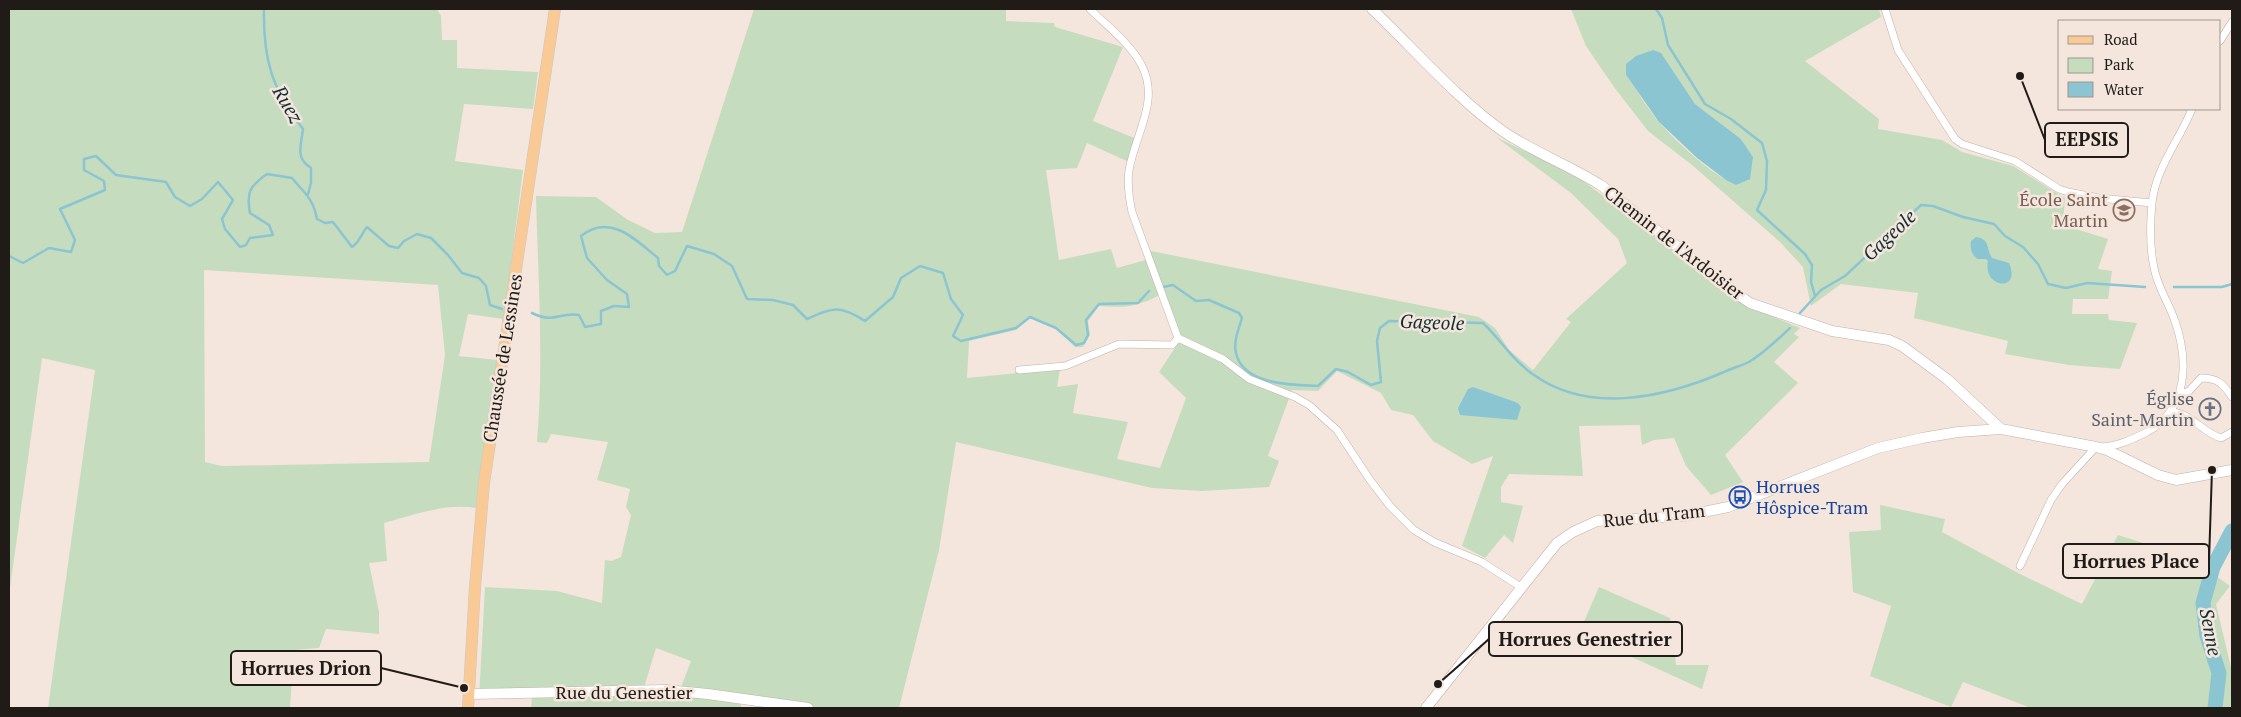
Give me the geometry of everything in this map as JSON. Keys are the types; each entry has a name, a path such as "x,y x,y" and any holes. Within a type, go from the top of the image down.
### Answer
{"main road":[{"name":"Chaussée de Lessines","path":"468,708 475,587 484,483 555,9"}],"street":[{"path":"1090,9 1137,57 1146,74 1148,105 1129,170 1129,195 1132,212 1178,338 1223,359 1249,379 1295,397 1309,405 1337,430 1370,480 1390,506 1414,530 1434,542 1482,562 1522,588 1426,708"},
{"name":"Chemin de l'Ardoisier","path":"1372,9 1462,96 1503,131 1520,142 1580,172 1602,186 1726,286 1750,302 1812,326 1832,331 1872,336 1890,340 1902,346 1965,394 2001,429"},
{"path":"1885,9 1898,50 1955,139 1962,144 2015,161 2059,189 2068,192 2099,198 2152,203"},
{"path":"2221,39 2232,22"},
{"path":"2020,566 2052,500 2062,484 2096,447 2115,446 2141,435 2163,421 2172,412 2179,395 2182,377 2182,351 2175,321 2155,271 2152,203 2164,161 2191,110"},
{"path":"1019,370 1064,366 1119,344 1172,345 1178,338"},
{"path":"2179,395 2189,391 2201,378 2213,378 2222,383 2232,396"},
{"path":"2172,412 2189,417 2215,436 2221,438 2232,432"},
{"name":"Rue du Tram","path":"1522,588 1557,543 1587,525 1609,520 1684,516 1728,507 1878,448 1922,438 2001,429 2096,447 2158,475 2176,480 2232,470"},
{"name":"Rue du Genestier","path":"469,694 666,690 808,708"}],"green space":[{"path":"9,9 437,9 441,16 442,40 457,40 457,68 538,72 533,109 464,104 455,161 523,170 504,319 468,314 459,356 497,360 476,508 441,508 384,523 387,561 369,563 379,612 379,634 326,629 319,648 294,650 290,708 48,708 95,370 42,358 9,595","holes":["204,270 438,285 445,355 429,462 222,466 205,462"]},
{"path":"754,9 1006,9 1006,21 1054,23 1055,27 1123,47 1093,121 1139,140 1131,163 1087,143 1077,168 1046,170 1059,260 1111,249 1117,268 1149,259 1146,250 1479,317 1495,328 1509,350 1533,370 1571,322 1566,319 1627,263 1618,239 1571,193 1496,137 1578,177 1750,307 1800,328 1794,334 1799,337 1774,362 1798,383 1725,455 1743,482 1711,495 1686,466 1674,438 1654,440 1642,445 1640,425 1579,426 1583,476 1509,474 1501,487 1501,502 1523,506 1513,543 1504,535 1485,558 1462,546 1493,456 1472,464 1433,441 1413,415 1391,410 1381,393 1337,371 1318,391 1292,390 1268,456 1279,461 1269,487 1202,491 1152,488 956,442 939,550 899,708 778,708 741,703 741,708 531,708 532,696 479,699 485,587 557,591 602,603 605,560 612,561 621,557 631,515 626,507 630,489 597,480 608,442 551,434 547,443 537,442 540,350 536,196 596,197 628,220 655,233 682,232","holes":["1162,294 1182,337 1159,372 1186,398 1160,468 1117,459 1128,422 1073,413 1078,384 1057,387 1060,369 967,378 969,341 1016,330 1030,318 1055,328 1075,347 1083,347 1090,335 1088,321 1099,306 1132,306","656,648 691,661 678,695 642,694"]},
{"path":"1571,9 1879,9 1881,17 1805,61 1879,119 1878,129 1942,140 1962,152 2013,166 2065,198 2063,225 2108,239 2098,269 2112,271 2108,299 2073,299 2072,314 2108,314 2109,320 2137,323 2120,369 2069,365 2005,354 2008,341 1914,318 1918,293 1841,284 1811,306 1803,267 1780,242 1692,165 1648,131 1614,87 1586,46","holes":["1668,64 1695,104 1741,139 1753,157 1737,185 1705,166 1675,139 1655,117 1626,75"]},
{"path":"1880,505 1945,519 1942,532 2018,573 2082,604 2118,535 2191,558 2230,586 2216,604 2232,672 2232,708 2031,708 1963,682 1951,707 1870,676 1891,606 1853,592 1849,532 1881,530"},
{"path":"1599,587 1670,618 1676,665 1709,665 1702,689 1579,633"}],"water":[{"path":"1653,50 1661,53 1695,104 1741,139 1753,157 1750,179 1736,185 1726,180 1697,158 1659,122 1626,75 1626,64 1636,56"},
{"path":"1976,237 1986,242 1992,258 2009,263 2012,273 2006,283 1995,281 1988,270 1988,261 1986,259 1977,259 1973,255 1971,241"},
{"path":"1473,387 1518,403 1521,407 1517,420 1460,415 1458,408 1468,389"}],"waterway":[{"name":"Ruez","path":"264,9 265,44 272,73 284,100 303,129 300,146 301,156 311,168 311,183 308,194"},
{"path":"1656,9 1662,18 1668,45 1705,104 1731,119 1762,143 1767,161 1766,190 1757,210 1805,254 1812,265 1811,282 1815,296"},
{"name":"Gageole","path":"9,256 23,263 49,248 71,252 75,240 60,209 105,190 104,181 84,170 84,159 96,156 116,175 166,182 175,197 190,206 202,199 218,182 233,200 222,219 225,229 240,247 246,245 250,238 273,235 269,225 250,213 249,206 249,195 253,186 267,174 292,178 311,201 317,219 325,223 333,222 352,247 357,243 367,227 389,246 398,248 404,241 417,234 431,238 462,273 479,278 486,286 490,305 502,309"},
{"name":"Gageole","path":"1800,313 1821,290 1845,276 1921,205 1933,206 1963,217 1994,224 2005,236 2023,247 2038,264 2048,284 2066,288 2087,283 2145,287"},
{"name":"Gageole","path":"532,313 546,318 579,315 585,327 601,324 601,311 614,306 629,307 627,294 607,280 587,258 581,236 602,227 622,231 640,243 658,258 659,266 667,275 675,271 687,246 714,254 732,266 747,299 773,300 793,305 807,319 831,310 843,310 865,321 893,297 901,278 920,266 943,273 951,299 963,315 953,336 961,341 1016,328 1030,317 1056,328 1076,345 1084,343 1088,335 1086,320 1099,304 1138,303 1149,291"},
{"name":"Gageole","path":"2174,287 2222,287 2232,284"},
{"name":"Gageole","path":"1163,287 1173,285 1196,301 1209,300 1239,313 1242,318 1235,349 1240,364 1248,372 1258,377 1282,384 1295,385 1318,386 1336,369 1348,372 1371,385 1381,382 1377,341 1380,328 1389,321 1483,323 1513,357 1534,375 1556,387 1579,395 1603,398 1628,398 1653,394 1678,389 1701,381 1749,362 1790,328"},
{"name":"Senne","path":"2215,708 2219,673 2207,636 2203,603 2213,567 2232,531"}],"place":[{"name":"EEPSIS","path":"2020,76"},
{"name":"École Saint Martin","path":"2124,210"},
{"name":"Église Saint-Martin","path":"2210,409"},
{"name":"Horrues Place","path":"2212,470"},
{"name":"Horrues Hôspice-Tram","path":"1740,497"},
{"name":"Horrues Genestrier","path":"1438,684"},
{"name":"Horrues Drion","path":"464,688"}]}
